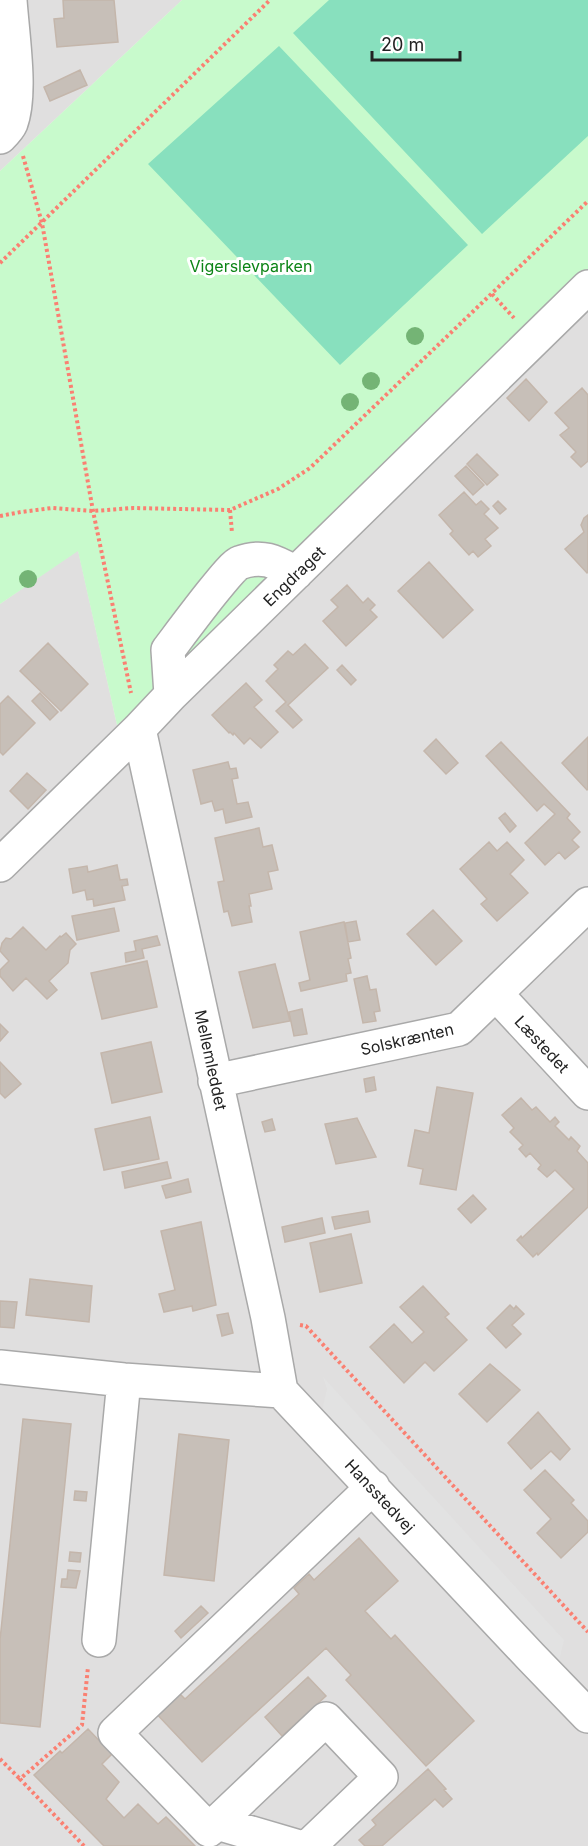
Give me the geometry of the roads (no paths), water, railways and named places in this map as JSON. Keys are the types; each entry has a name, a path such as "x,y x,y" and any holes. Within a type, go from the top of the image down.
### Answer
{"street":[{"path":"5,131 16,107 10,0"},
{"name":"Engdraget","path":"0,865 588,288"},
{"path":"171,695 168,650 236,563 257,559 274,561 296,573"},
{"name":"Mellemleddet","path":"139,729 268,1318 281,1391"},
{"name":"Solskrænten","path":"215,1081 459,1029 588,904"},
{"name":"Læstedet","path":"495,994 588,1093"},
{"path":"0,1367 123,1380 281,1391"},
{"path":"99,1640 123,1380"},
{"name":"Hansstedvej","path":"281,1391 588,1716"},
{"path":"309,1846 381,1777 326,1719 209,1830 116,1733 373,1487"},
{"path":"217,1822 296,1846"}],"park label":[{"name":"Vigerslevparken","path":"251,266"}]}
